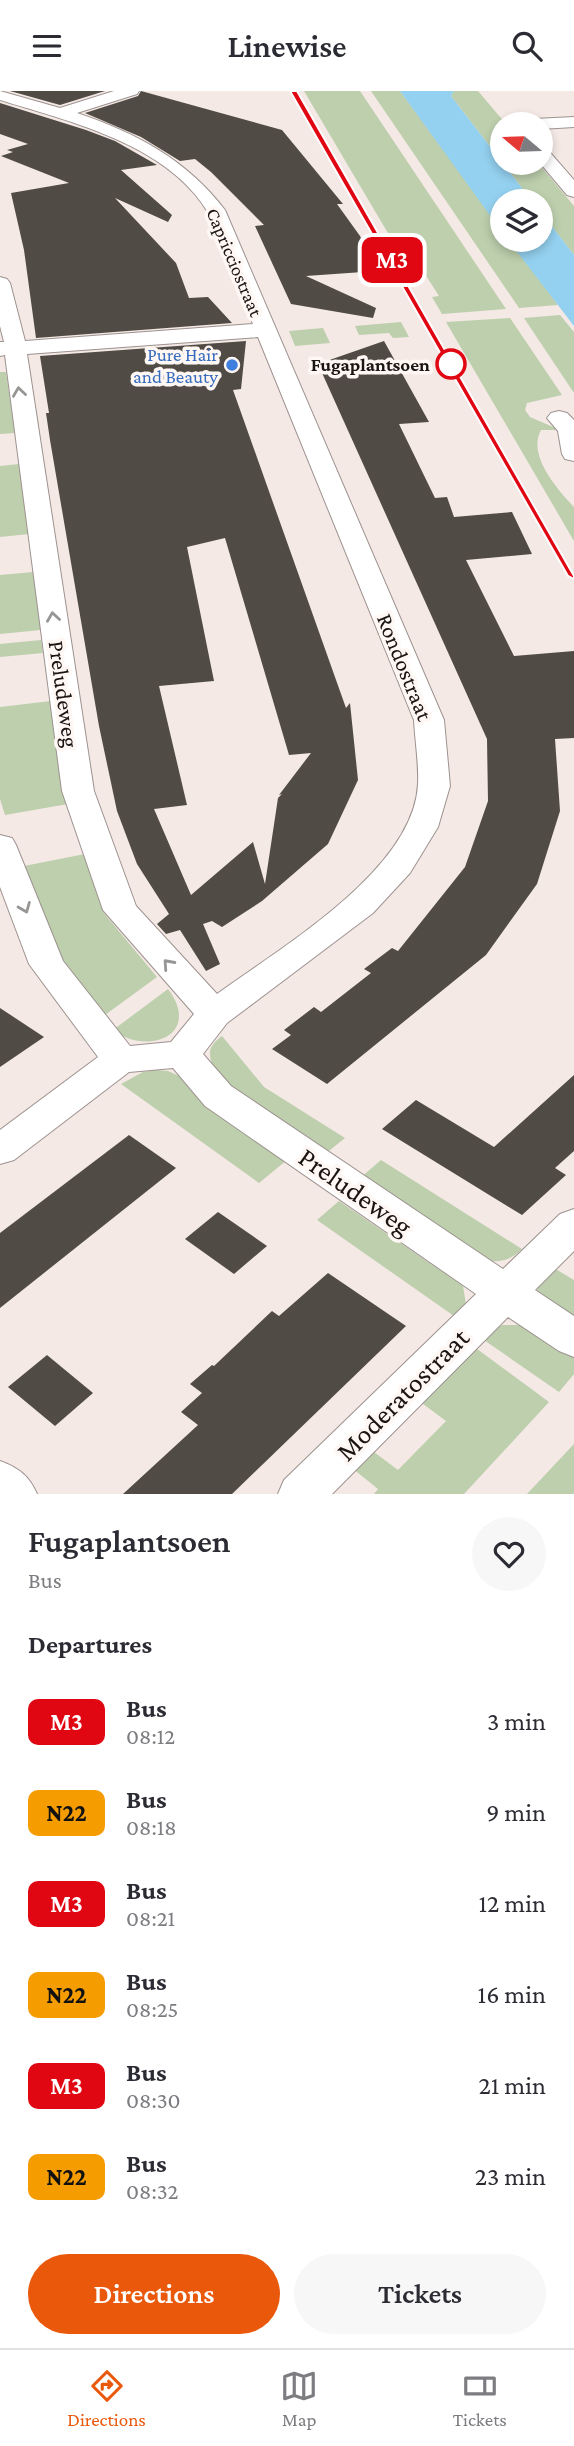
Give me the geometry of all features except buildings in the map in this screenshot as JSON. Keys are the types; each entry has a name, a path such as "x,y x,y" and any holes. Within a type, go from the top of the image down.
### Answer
{"street":[{"path":"60,113 131,91"},
{"name":"Capricciostraat","path":"0,95 108,128 174,165 206,197 218,214 265,330"},
{"path":"553,123 574,122"},
{"path":"553,167 574,191"},
{"name":"Preludeweg","path":"0,283 8,348 16,367 78,791 120,910 214,1014"},
{"path":"8,348 265,330"},
{"name":"Rondostraat","path":"214,1014 361,905 398,866 422,827 434,786 429,720 265,330"},
{"path":"559,418 570,430 574,454"},
{"path":"0,845 47,964 120,1059"},
{"path":"0,1150 120,1059 182,1054 214,1014"},
{"name":"Preludeweg","path":"182,1054 218,1096 574,1339"},
{"path":"504,1293 574,1225"},
{"name":"Moderatostraat","path":"300,1494 504,1293"},
{"path":"0,1482 14,1494"}],"green space":[{"path":"304,91 360,91 506,309 442,314 432,297 439,296 425,274 418,274 413,266 408,267"},
{"path":"371,91 400,91 490,213 490,252 519,252 558,305 519,308"},
{"path":"454,91 478,91 496,112 490,112 490,146 451,96"},
{"path":"512,175 548,175 574,206 574,255 553,228 553,189 523,189"},
{"path":"560,315 574,332 574,393 524,318"},
{"path":"510,318 562,395 527,403 525,410 530,417 560,430 541,430 538,450 546,471 574,507 574,541 446,322"},
{"path":"401,322 409,337 393,338 389,333 359,335 355,326"},
{"path":"323,328 330,343 295,346 289,331"},
{"path":"0,372 6,372 15,433 0,434"},
{"path":"19,464 29,534 0,537 0,466"},
{"path":"33,572 41,630 0,634 0,575"},
{"path":"41,640 43,653 0,657 0,644"},
{"path":"51,701 68,804 5,815 0,799 0,707"},
{"path":"85,854 103,912 157,977 105,1015 62,962 24,866"},
{"path":"168,989 177,1005 179,1019 175,1029 166,1037 154,1041 140,1041 126,1038 113,1030"},
{"path":"222,1036 264,1087 345,1138 324,1155 256,1110 223,1080 213,1066 210,1050"},
{"path":"156,1070 179,1076 207,1102 287,1160 259,1183 121,1084 143,1072"},
{"path":"381,1160 522,1249 506,1259 486,1261 359,1179"},
{"path":"339,1201 463,1286 466,1305 454,1316 317,1220"},
{"path":"552,1267 574,1280 574,1318 543,1298 537,1291 540,1280"},
{"path":"503,1325 519,1325 574,1356 574,1374 559,1392 481,1338"},
{"path":"473,1346 549,1402 464,1494 374,1494 378,1489 352,1468 370,1449 398,1470 446,1421 419,1401"},
{"path":"574,1444 574,1494 527,1494"}],"water":[{"path":"400,91 454,91 451,96 490,147 490,175 512,175 523,189 490,189 490,215"},
{"path":"553,228 574,255 574,326 517,252 553,252"}],"bus line":[{"name":"M3","path":"293,91 574,576"}],"place":[{"name":"Fugaplantsoen","path":"451,364"},
{"name":"Pure Hair and Beauty","path":"232,365"}]}
